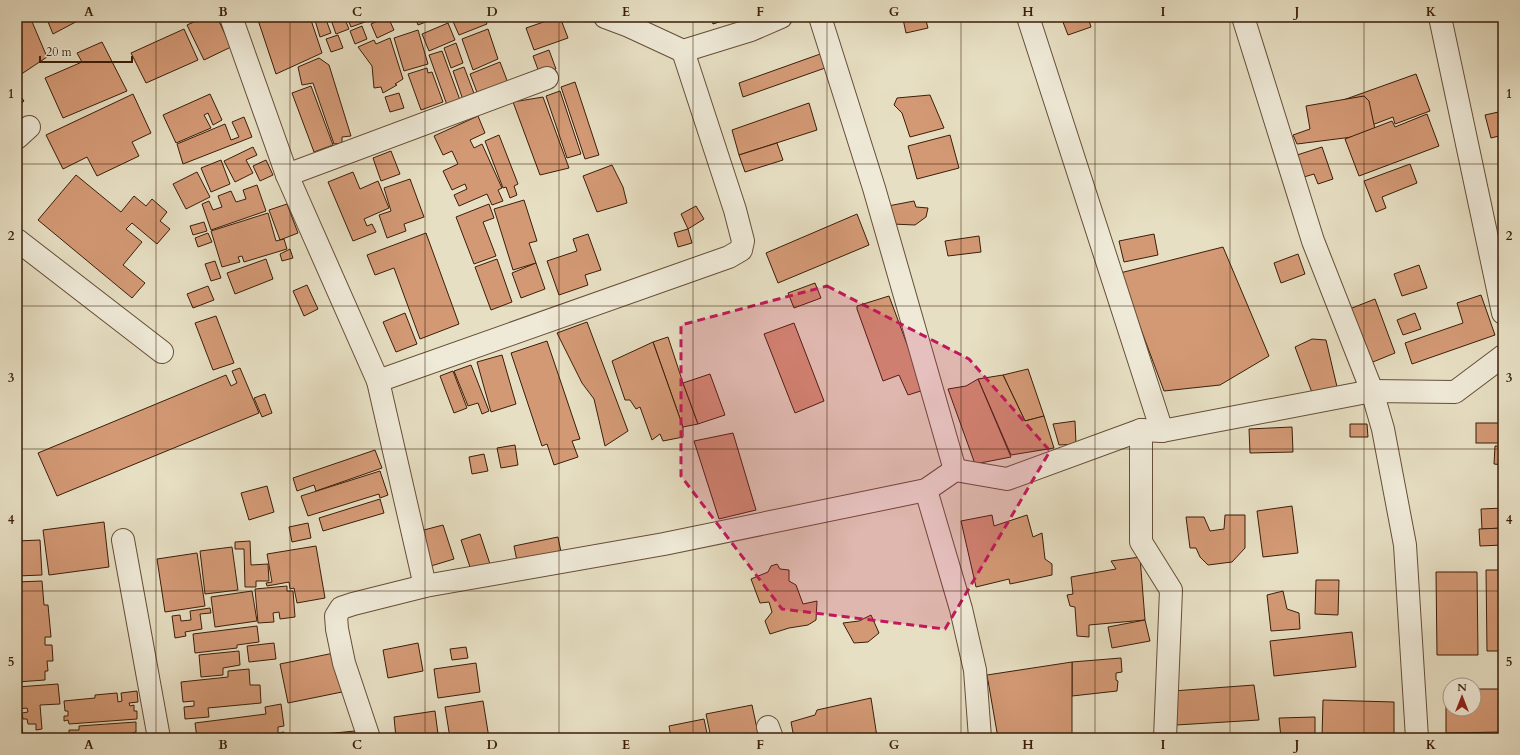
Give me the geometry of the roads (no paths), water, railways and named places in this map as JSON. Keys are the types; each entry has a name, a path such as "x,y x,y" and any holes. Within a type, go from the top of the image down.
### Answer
{"street":[{"path":"231,17 287,175 378,380 425,586"},
{"path":"605,17 629,26 683,51 751,30 780,17"},
{"path":"820,17 874,188 955,470"},
{"path":"1028,17 1152,431 1141,542 1171,590 1165,738"},
{"path":"1243,17 1313,241 1372,391 1383,429 1405,545 1417,738"},
{"path":"1440,17 1503,313"},
{"path":"378,380 729,257 741,250 743,241 735,210 683,51"},
{"path":"287,175 547,78"},
{"path":"17,240 162,352"},
{"path":"368,738 344,663 336,616 341,608 425,586 664,544 926,490 955,470 1007,479 1152,431 1372,391 1455,392 1503,356"},
{"path":"926,490 962,609 975,670 980,738"},
{"path":"123,540 160,738"}]}
